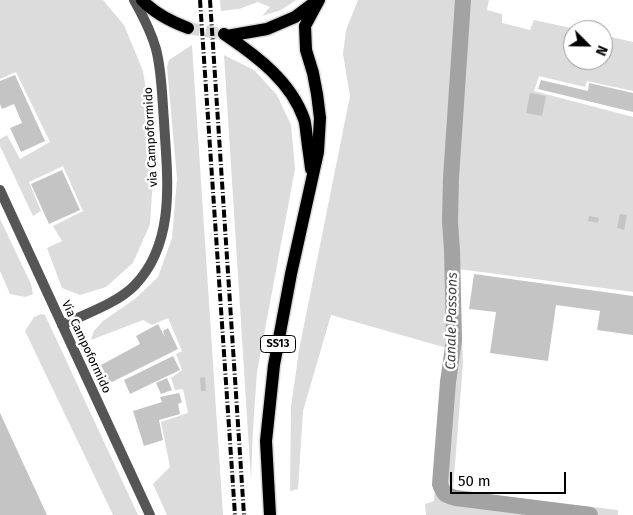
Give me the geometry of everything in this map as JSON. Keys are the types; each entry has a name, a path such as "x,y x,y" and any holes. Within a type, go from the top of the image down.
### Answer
{"main road":[{"path":"142,0 173,22 188,28"},
{"name":"SS13","path":"313,176 305,120 296,103 282,81 266,65 225,35 267,30 295,17 318,0"},
{"name":"SS13","path":"270,515 266,441 274,365 290,274 318,152 320,118 314,72 306,50 305,26 318,0"}],"street":[{"name":"via Campoformido","path":"62,325 123,296 135,285 149,268 159,246 165,223 168,174 161,76 149,28 134,0"},
{"name":"Via Campoformido","path":"0,190 150,515"}],"shaded area":[{"path":"0,0 103,0 124,25 143,71 150,117 153,178 150,224 133,263 106,287 80,295 62,288 47,248 62,241 53,226 83,211 63,166 29,182 41,211 33,216 0,146 0,139 7,135 20,159 50,142 16,72 0,79"},
{"path":"220,0 296,0 281,10 262,16 270,7 258,2 239,9 221,11"},
{"path":"358,0 489,0 487,10 502,14 502,23 530,30 534,20 563,26 563,70 613,70 613,37 633,42 633,91 587,81 585,87 539,76 534,91 633,117 633,292 459,269 463,363 453,490 618,510 618,515 426,515 425,504 434,501 447,348 331,315 303,411 298,489 290,491 291,407 299,350 350,96 343,54 346,30"},
{"path":"192,45 223,515 167,515 153,484 170,467 161,422 188,413 183,389 175,390 171,378 182,370 176,354 182,351 168,318 152,325 143,320 91,340 94,331 103,321 135,299 158,277 172,238 177,179 167,67 169,60"},
{"path":"224,55 254,70 277,95 291,125 295,169 257,372 251,480"},
{"path":"0,219 31,284 33,294 25,297 10,294 0,271"},
{"path":"41,314 45,315 138,515 113,515 25,331 34,317"}],"building":[{"path":"15,75 45,141 21,152 10,128 22,123 14,104 2,109 0,104 0,81"},
{"path":"541,80 588,91 589,83 633,93 633,112 538,89"},
{"path":"530,93 546,96 542,116 526,113"},
{"path":"62,170 80,210 49,224 31,184"},
{"path":"620,214 627,215 624,230 617,228"},
{"path":"589,216 599,218 598,223 588,221"},
{"path":"474,274 633,296 633,335 597,330 600,311 556,305 548,361 490,353 496,312 469,309"},
{"path":"158,324 165,337 163,331 168,328 178,349 110,383 101,365 140,344 136,336"},
{"path":"173,356 180,370 130,394 124,380"},
{"path":"205,377 206,391 201,391 200,378"},
{"path":"167,378 172,390 161,394 156,383"},
{"path":"179,393 182,402 178,404 180,414 159,420 163,440 144,446 133,411 162,402 160,397"},
{"path":"0,413 47,515 0,515"}],"waterway":[{"name":"Canale Passons","path":"463,0 451,178 450,222 454,340 448,382 440,484 445,494 456,498 590,515"}],"tunnel":[{"path":"188,28 222,34"}],"railway":[{"path":"200,0 235,515"},
{"path":"210,0 244,515"}]}
